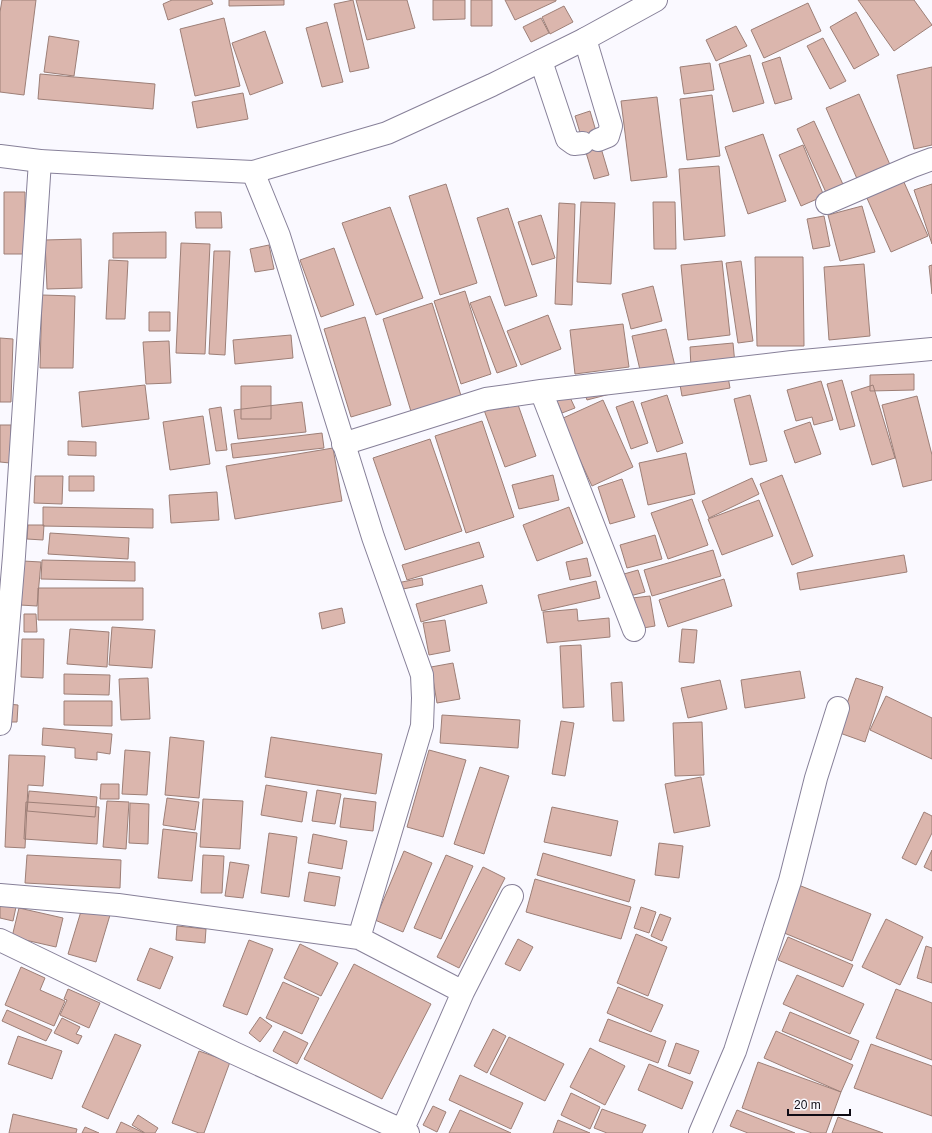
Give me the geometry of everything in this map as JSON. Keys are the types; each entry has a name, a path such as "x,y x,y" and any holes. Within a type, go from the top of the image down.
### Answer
{"street":[{"path":"0,156 40,161 253,172 387,133 541,61 656,0"},
{"path":"541,61 568,139 574,144 591,142 608,136 611,126 585,39"},
{"path":"827,204 932,159"},
{"path":"0,724 7,555 40,161"},
{"path":"253,172 279,236 373,537 422,675 422,726 359,938"},
{"path":"343,444 486,399 792,362 932,349"},
{"path":"541,392 634,630"},
{"path":"700,1133 738,1044 790,881 816,778 838,708"},
{"path":"0,895 118,905 359,938 463,992"},
{"path":"0,940 234,1053 405,1132 463,992 512,896"}],"building":[{"path":"2,0 36,0 24,95 0,92 0,12"},
{"path":"172,0 211,0 213,4 168,20 163,4"},
{"path":"229,0 284,0 284,5 229,6"},
{"path":"353,0 369,68 350,72 334,4"},
{"path":"356,0 407,0 415,28 367,40"},
{"path":"433,0 465,0 465,19 433,20"},
{"path":"471,0 492,0 492,26 471,26"},
{"path":"505,0 556,0 556,1 515,20"},
{"path":"858,0 914,0 932,25 894,51"},
{"path":"808,3 821,31 764,58 751,30"},
{"path":"564,6 573,22 550,34 542,17"},
{"path":"856,12 879,55 854,69 830,27"},
{"path":"224,18 240,86 195,96 180,29"},
{"path":"541,18 549,33 531,42 523,27"},
{"path":"327,22 343,82 322,87 306,28"},
{"path":"736,26 747,46 716,61 706,40"},
{"path":"265,31 283,83 250,95 232,43"},
{"path":"49,36 79,41 74,76 44,72"},
{"path":"823,38 846,81 830,89 807,46"},
{"path":"750,55 764,103 733,112 719,64"},
{"path":"780,57 792,99 775,104 762,63"},
{"path":"710,63 714,90 684,94 680,67"},
{"path":"932,67 932,145 914,149 897,75"},
{"path":"40,74 155,84 153,109 38,99"},
{"path":"243,93 248,119 197,128 192,102"},
{"path":"859,94 891,167 858,181 826,108"},
{"path":"712,95 720,156 687,160 680,99"},
{"path":"657,97 667,177 631,181 621,101"},
{"path":"590,111 609,175 594,179 575,116"},
{"path":"814,121 846,191 829,199 797,129"},
{"path":"763,134 786,201 748,214 725,147"},
{"path":"803,145 824,196 801,206 779,155"},
{"path":"719,166 725,236 684,240 679,169"},
{"path":"903,180 928,236 891,252 866,196"},
{"path":"446,184 477,283 440,295 409,196"},
{"path":"932,184 932,244 914,190"},
{"path":"4,192 25,192 25,254 4,254"},
{"path":"581,202 615,203 611,284 577,282"},
{"path":"653,202 675,202 676,249 654,249"},
{"path":"559,203 575,204 572,305 555,304"},
{"path":"862,206 875,252 840,261 828,215"},
{"path":"390,207 423,298 376,315 342,223"},
{"path":"508,208 537,296 505,306 477,218"},
{"path":"195,212 221,212 222,228 196,228"},
{"path":"541,215 555,258 532,265 518,222"},
{"path":"824,216 830,246 813,249 807,219"},
{"path":"166,232 166,258 113,258 113,233"},
{"path":"81,239 82,288 47,289 45,240"},
{"path":"181,243 210,244 205,354 176,353"},
{"path":"269,245 274,269 255,272 250,249"},
{"path":"334,248 354,305 321,317 300,260"},
{"path":"214,251 230,251 225,355 209,354"},
{"path":"755,257 803,257 804,346 757,346"},
{"path":"109,260 128,261 125,319 106,319"},
{"path":"722,261 730,335 688,340 681,265"},
{"path":"741,261 753,341 738,343 726,263"},
{"path":"864,264 870,336 829,340 824,267"},
{"path":"932,265 932,294 929,266"},
{"path":"653,286 662,321 631,329 622,294"},
{"path":"465,291 491,374 461,384 434,301"},
{"path":"42,295 75,296 73,368 40,368"},
{"path":"490,296 517,366 497,373 470,303"},
{"path":"432,303 463,402 413,418 383,319"},
{"path":"149,312 170,312 170,331 149,331"},
{"path":"548,315 561,349 521,365 507,331"},
{"path":"365,317 391,405 351,417 324,329"},
{"path":"623,324 629,367 575,374 570,330"},
{"path":"666,329 675,366 641,374 632,336"},
{"path":"291,335 293,358 235,364 233,340"},
{"path":"0,338 13,339 11,402 0,402"},
{"path":"169,341 171,383 146,384 143,342"},
{"path":"733,343 735,364 691,368 690,347"},
{"path":"727,371 730,388 682,396 679,379"},
{"path":"914,374 914,390 870,391 870,375"},
{"path":"842,380 855,426 840,430 827,384"},
{"path":"821,381 833,420 814,425 812,417 796,421 787,390"},
{"path":"145,385 149,419 82,427 79,392"},
{"path":"608,385 610,394 587,400 584,392"},
{"path":"873,385 895,458 872,465 851,392"},
{"path":"241,386 271,386 271,419 241,419"},
{"path":"568,393 575,408 562,413 556,399"},
{"path":"667,395 683,443 657,452 641,403"},
{"path":"750,395 767,461 750,465 734,399"},
{"path":"917,396 932,455 932,480 903,487 882,405"},
{"path":"516,399 536,456 505,467 484,410"},
{"path":"603,400 633,467 592,486 561,419"},
{"path":"633,401 648,443 631,449 616,407"},
{"path":"302,402 306,432 238,439 234,410"},
{"path":"221,407 227,450 216,451 209,409"},
{"path":"203,416 210,464 170,470 163,422"},
{"path":"482,421 514,517 466,533 435,436"},
{"path":"810,422 821,454 795,463 784,431"},
{"path":"0,425 11,425 10,463 0,462"},
{"path":"322,433 324,448 233,458 231,444"},
{"path":"430,439 462,531 405,550 373,458"},
{"path":"68,441 96,442 96,456 68,455"},
{"path":"333,448 342,501 235,519 226,466"},
{"path":"686,453 695,494 648,505 639,463"},
{"path":"553,475 559,500 519,509 512,485"},
{"path":"782,475 813,556 792,565 760,484"},
{"path":"35,476 63,476 62,504 34,503"},
{"path":"69,476 94,476 94,491 69,491"},
{"path":"752,478 759,494 709,518 702,501"},
{"path":"622,479 635,517 610,524 598,487"},
{"path":"217,492 219,520 171,523 169,495"},
{"path":"692,499 708,545 668,559 651,513"},
{"path":"759,500 773,536 722,555 708,519"},
{"path":"43,507 153,509 153,528 43,526"},
{"path":"569,507 583,543 537,561 523,525"},
{"path":"28,525 44,525 43,540 27,539"},
{"path":"50,533 129,538 128,559 48,554"},
{"path":"655,535 662,559 627,568 620,545"},
{"path":"479,542 484,557 407,580 402,565"},
{"path":"713,550 721,576 652,596 644,570"},
{"path":"904,555 907,572 800,590 797,573"},
{"path":"587,558 591,576 570,580 566,562"},
{"path":"42,560 135,562 135,581 41,579"},
{"path":"23,561 41,562 37,606 20,605"},
{"path":"638,570 645,592 630,596 624,574"},
{"path":"422,578 423,585 398,590 397,583"},
{"path":"724,579 732,606 668,627 659,600"},
{"path":"596,581 600,598 542,611 538,595"},
{"path":"482,585 487,603 421,622 416,604"},
{"path":"38,588 143,588 143,620 38,620"},
{"path":"650,596 655,626 637,629 632,598"},
{"path":"342,608 345,623 322,629 319,613"},
{"path":"577,609 578,621 609,618 610,637 547,643 543,612"},
{"path":"24,614 36,614 37,632 24,632"},
{"path":"445,620 450,651 429,655 423,623"},
{"path":"112,627 155,630 152,668 109,665"},
{"path":"70,629 109,632 107,667 67,664"},
{"path":"682,629 697,630 694,663 679,662"},
{"path":"22,639 44,639 43,678 21,677"},
{"path":"581,645 584,707 563,708 560,646"},
{"path":"453,663 460,699 437,703 431,667"},
{"path":"800,671 805,698 745,708 741,680"},
{"path":"64,674 110,675 109,695 64,694"},
{"path":"148,678 150,719 121,720 119,679"},
{"path":"856,678 883,687 865,742 837,732"},
{"path":"720,680 727,709 688,718 681,688"},
{"path":"622,682 624,721 613,721 611,683"},
{"path":"886,696 932,718 932,759 870,730"},
{"path":"64,701 112,701 112,726 64,725"},
{"path":"8,704 18,705 17,722 7,722"},
{"path":"442,715 520,720 518,748 440,743"},
{"path":"561,721 574,723 565,776 552,774"},
{"path":"702,722 704,775 675,776 673,723"},
{"path":"43,728 112,734 110,754 97,752 97,760 75,758 75,748 42,745"},
{"path":"170,737 204,741 199,798 165,795"},
{"path":"271,737 382,754 376,794 265,777"},
{"path":"125,750 150,752 147,795 122,794"},
{"path":"429,750 466,760 443,837 407,827"},
{"path":"9,755 45,756 43,786 28,785 25,848 5,847"},
{"path":"480,767 509,776 484,854 454,844"},
{"path":"701,777 710,826 674,833 665,784"},
{"path":"101,784 119,784 119,799 100,799"},
{"path":"266,785 307,792 302,822 261,815"},
{"path":"317,790 341,794 335,824 312,821"},
{"path":"29,791 97,797 95,817 27,811"},
{"path":"167,798 199,802 195,830 163,825"},
{"path":"344,798 376,802 373,831 340,827"},
{"path":"203,799 243,801 240,849 200,847"},
{"path":"107,801 129,802 126,849 103,847"},
{"path":"26,802 99,807 97,844 24,839"},
{"path":"130,803 149,804 148,844 129,843"},
{"path":"552,807 618,821 611,856 544,842"},
{"path":"924,812 932,816 932,833 916,865 902,858"},
{"path":"163,829 197,833 192,881 158,878"},
{"path":"269,833 297,837 289,897 261,893"},
{"path":"313,834 347,841 342,869 308,863"},
{"path":"659,843 683,846 679,878 655,875"},
{"path":"932,850 932,871 924,867"},
{"path":"404,851 432,863 403,932 375,920"},
{"path":"543,853 635,880 629,902 537,875"},
{"path":"27,855 121,860 120,888 25,883"},
{"path":"203,855 224,856 222,893 201,893"},
{"path":"446,855 473,866 441,939 414,928"},
{"path":"230,862 249,865 243,898 225,896"},
{"path":"483,867 505,878 459,968 437,957"},
{"path":"309,872 340,877 335,906 304,901"},
{"path":"535,879 631,907 621,939 526,912"},
{"path":"796,884 871,914 852,961 777,930"},
{"path":"0,904 16,907 13,921 0,918"},
{"path":"641,907 656,912 649,933 634,928"},
{"path":"19,908 63,918 56,947 12,937"},
{"path":"82,908 110,915 96,962 68,954"},
{"path":"660,914 671,918 662,941 651,936"},
{"path":"886,919 923,937 900,985 862,967"},
{"path":"177,926 206,929 205,943 176,940"},
{"path":"636,934 667,947 648,996 617,983"},
{"path":"788,937 853,965 843,987 778,960"},
{"path":"518,939 533,947 520,971 505,964"},
{"path":"249,940 273,949 247,1015 223,1006"},
{"path":"300,944 338,963 321,996 284,978"},
{"path":"926,946 932,948 932,983 917,978"},
{"path":"150,948 173,957 160,989 137,980"},
{"path":"354,964 431,1004 382,1099 304,1059"},
{"path":"21,967 45,978 40,990 65,1001 54,1026 5,1005"},
{"path":"797,975 864,1004 850,1034 783,1004"},
{"path":"283,982 319,998 302,1034 266,1018"},
{"path":"618,987 663,1005 651,1032 607,1013"},
{"path":"68,989 100,1003 89,1028 60,1015 67,1000 64,999"},
{"path":"896,989 932,1003 932,1060 876,1038"},
{"path":"7,1010 52,1030 46,1041 2,1021"},
{"path":"790,1012 859,1041 851,1060 782,1031"},
{"path":"260,1017 272,1026 260,1042 249,1033"},
{"path":"62,1018 80,1027 76,1034 82,1036 78,1044 54,1033"},
{"path":"608,1019 666,1041 658,1063 599,1041"},
{"path":"493,1029 506,1036 487,1073 474,1066"},
{"path":"284,1031 308,1043 297,1064 273,1051"},
{"path":"776,1031 853,1065 841,1092 764,1058"},
{"path":"115,1034 141,1045 108,1119 82,1107"},
{"path":"18,1036 62,1051 52,1079 8,1064"},
{"path":"509,1037 564,1064 545,1101 490,1074"},
{"path":"676,1043 699,1051 690,1074 668,1066"},
{"path":"871,1044 932,1066 932,1116 854,1088"},
{"path":"590,1048 625,1066 605,1105 570,1087"},
{"path":"199,1051 230,1062 204,1133 199,1133 172,1123"},
{"path":"758,1062 841,1092 826,1133 812,1133 742,1108"},
{"path":"649,1064 693,1082 682,1109 638,1090"},
{"path":"460,1075 523,1103 511,1129 449,1100"},
{"path":"571,1093 600,1107 590,1129 561,1115"},
{"path":"433,1106 446,1112 437,1132 423,1125"},
{"path":"602,1109 646,1125 642,1133 607,1133 594,1128"},
{"path":"460,1110 511,1133 449,1133"},
{"path":"737,1110 795,1133 748,1133 730,1126"},
{"path":"13,1114 77,1129 76,1133 9,1133"},
{"path":"138,1115 158,1128 155,1133 145,1133 132,1125"},
{"path":"838,1117 883,1133 832,1133"},
{"path":"558,1120 590,1133 553,1133"},
{"path":"121,1122 144,1133 116,1133"},
{"path":"85,1127 99,1133 82,1133"}]}
